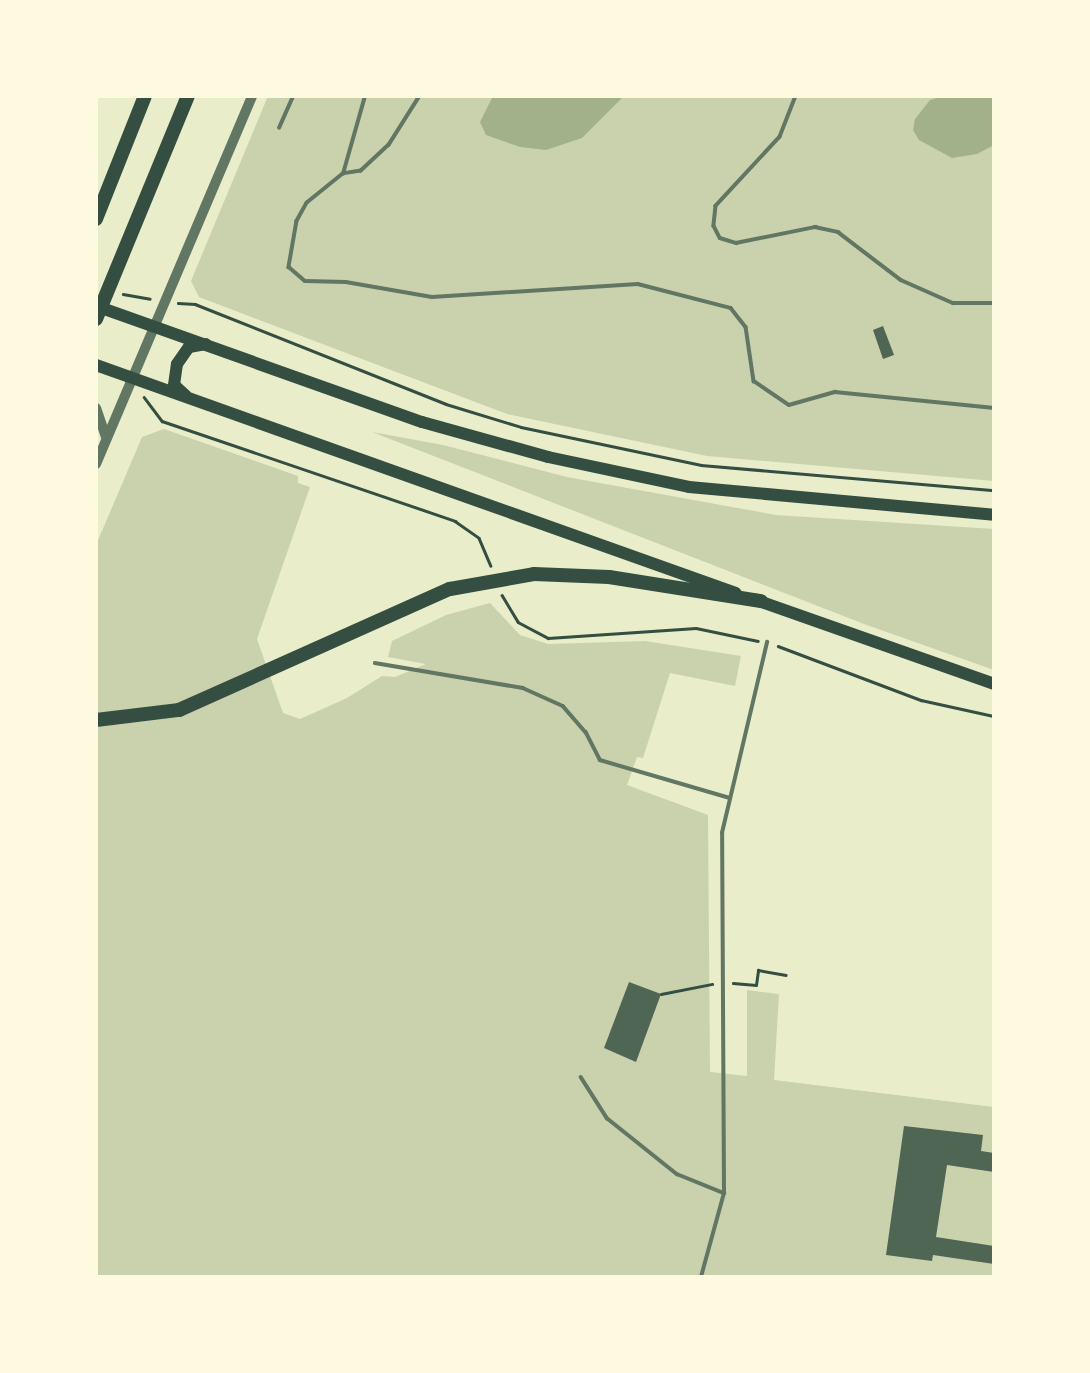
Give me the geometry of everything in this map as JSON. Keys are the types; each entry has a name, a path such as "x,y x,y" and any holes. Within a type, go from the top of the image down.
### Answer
{"highway":[{"path":"96,219 145,96"},
{"path":"96,319 188,96"},
{"path":"96,720 179,710 450,589 534,575 609,577 761,601"}],"main road":[{"path":"96,306 213,344 422,422 548,457 716,491 994,515"},
{"path":"191,400 174,385 177,364 188,347 213,344"},
{"path":"96,365 994,684"}],"street":[{"path":"96,464 129,378 165,302 253,96"},
{"path":"96,408 106,438"}],"lane":[{"path":"279,128 293,96"},
{"path":"343,174 365,96"},
{"path":"420,96 389,145 362,171 343,174 325,184 297,220 289,267 305,281 346,282 432,297 638,284 731,308 746,327 754,381 789,405 835,392 994,408"},
{"path":"796,96 780,137 716,206 713,226 720,238 736,243 815,227 838,232 901,280 953,303 994,303"},
{"path":"701,1277 724,1194 725,982 722,833 767,642"},
{"path":"375,663 523,688 563,706 586,732 600,760 730,798"},
{"path":"582,1077 607,1118 677,1174 724,1194"}],"path":[{"path":"110,292 165,302 195,304 446,404 521,427 701,465 994,490"},
{"path":"662,995 725,982 756,985 758,970 786,975"}],"shaded area":[{"path":"268,96 994,96 994,481 707,456 507,414 199,297 191,281"},
{"path":"493,96 624,96 582,138 546,150 520,147 486,135 480,122"},
{"path":"943,96 994,96 994,145 977,154 952,158 919,140 913,130 915,119 930,100"},
{"path":"164,429 298,476 298,483 310,487 257,639 283,713 300,719 347,698 382,676 395,677 426,664 388,657 392,641 446,615 490,603 520,635 548,644 645,641 741,656 735,686 670,673 643,758 637,757 627,785 708,815 710,1072 747,1076 747,990 779,994 774,1080 994,1107 994,1277 96,1277 96,545 142,437"},
{"path":"372,432 443,445 567,477 776,515 994,529 994,670 864,624"}],"building":[{"path":"883,326 894,355 883,359 873,330"},
{"path":"629,982 661,994 636,1062 604,1048"},
{"path":"904,1126 983,1135 981,1151 994,1153 994,1172 947,1165 936,1237 994,1246 994,1264 933,1255 932,1261 886,1255"}]}
